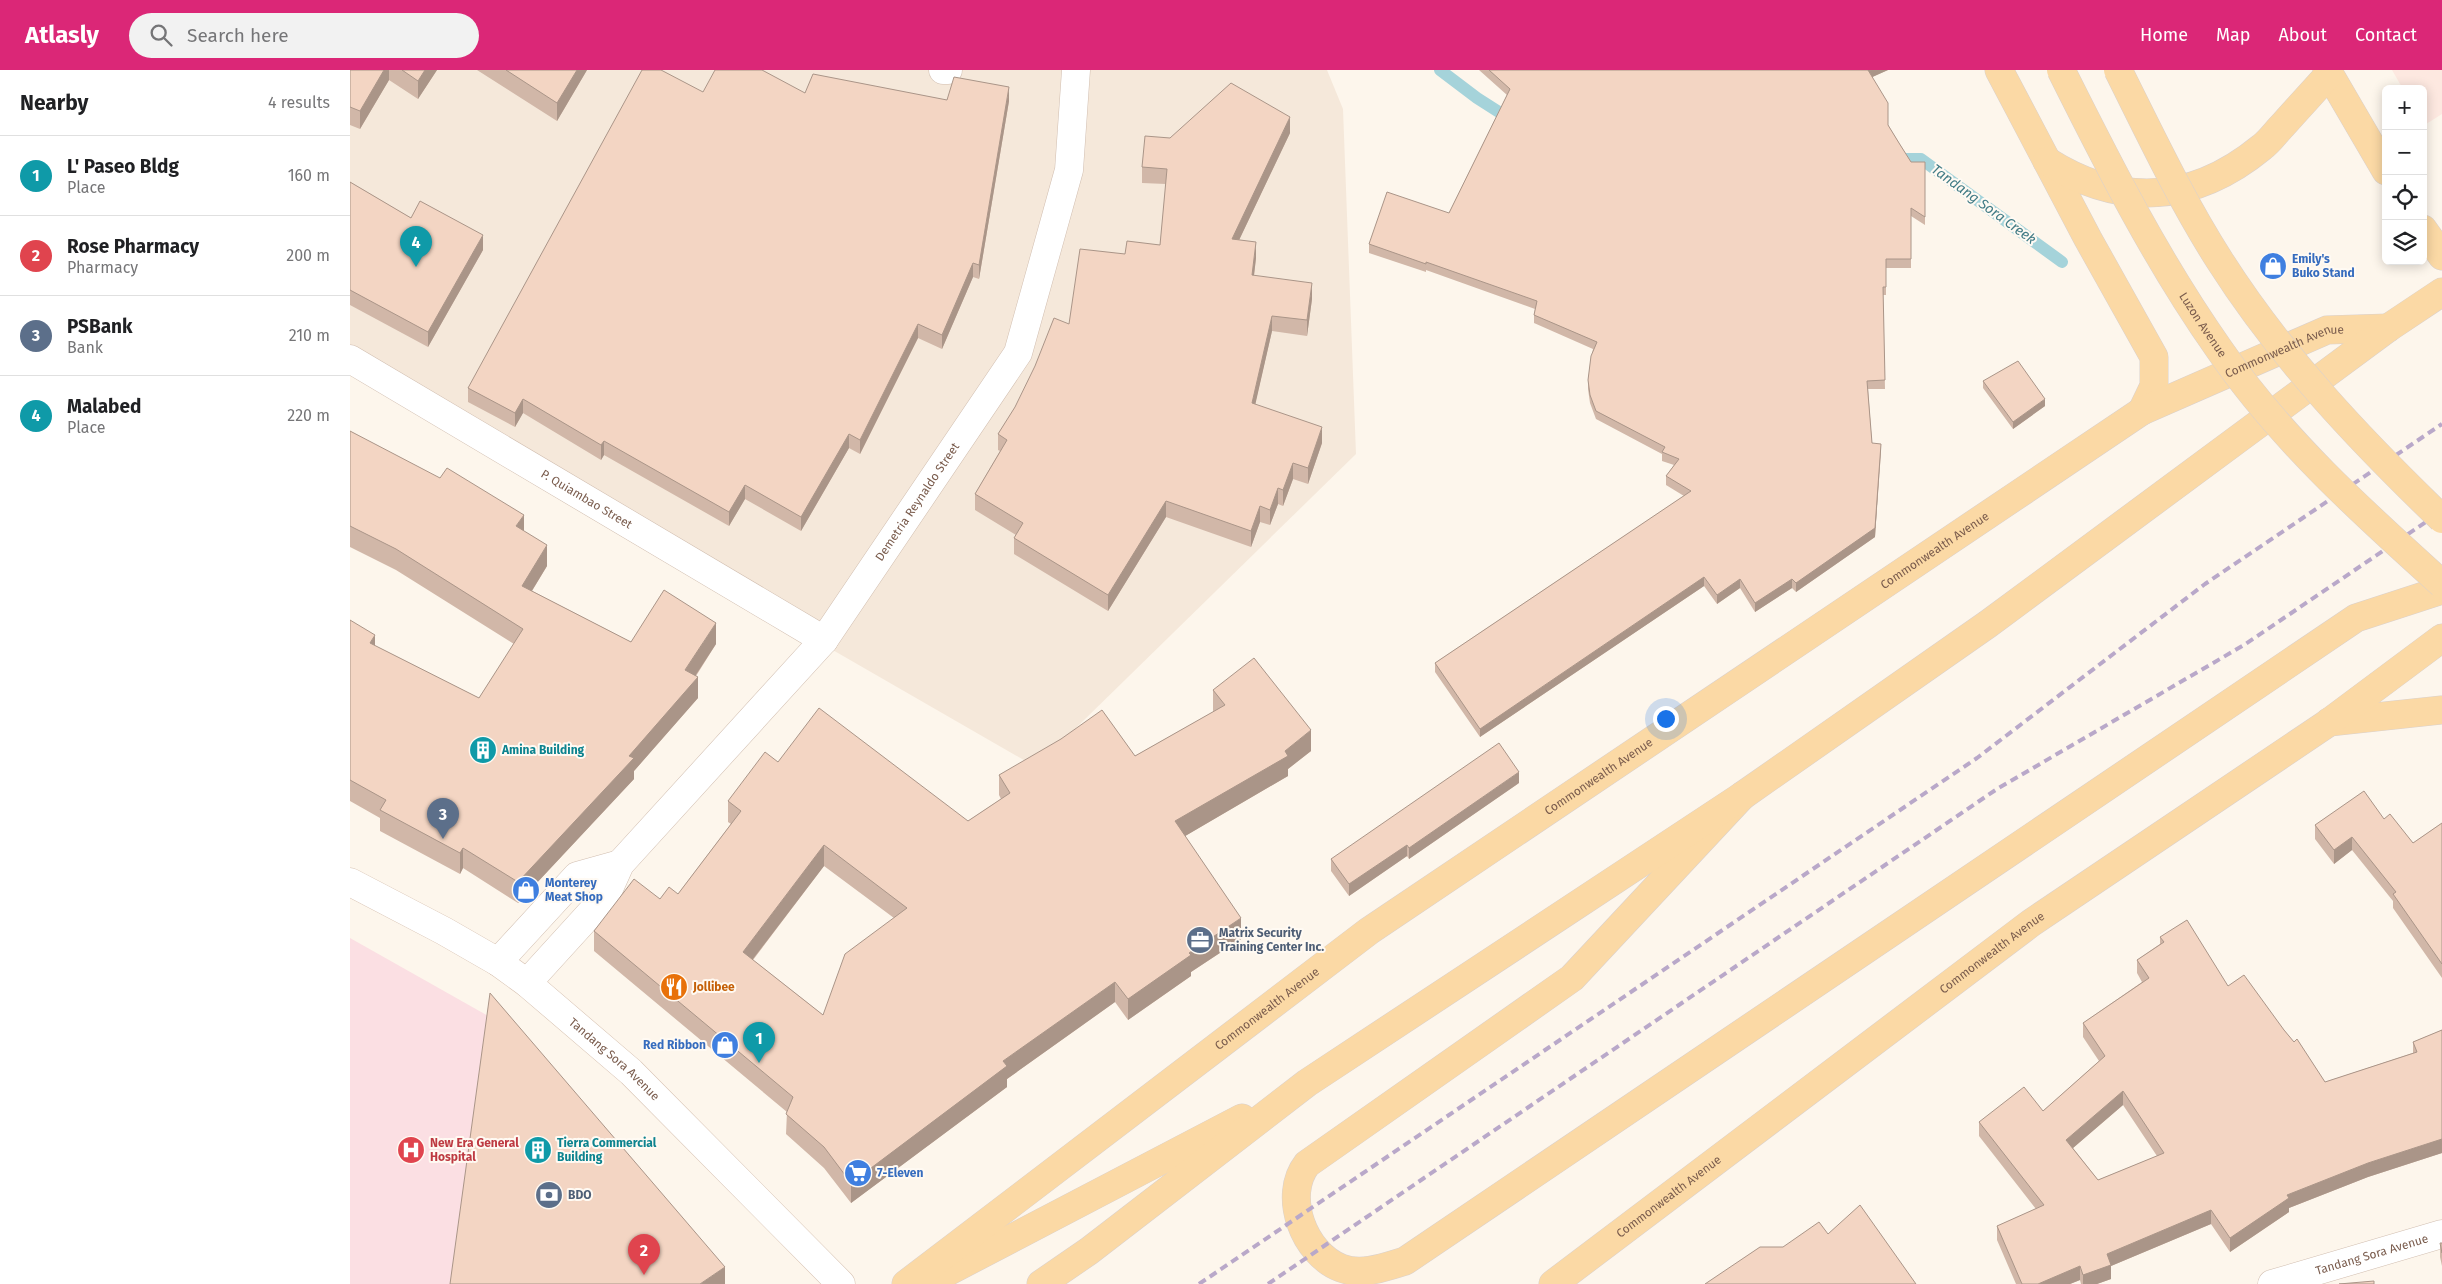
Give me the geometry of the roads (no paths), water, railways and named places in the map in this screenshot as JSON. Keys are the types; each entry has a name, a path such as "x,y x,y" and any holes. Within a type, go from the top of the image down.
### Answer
{"main road":[{"path":"1999,70 2154,357 2154,386 2142,411"},
{"name":"Luzon Avenue","path":"2061,70 2131,210 2219,349 2273,417 2327,476 2378,527 2442,584"},
{"path":"2118,70 2183,198 2237,285 2310,381 2364,442 2442,519"},
{"path":"2047,161 2070,176 2097,186 2136,194 2177,191 2216,178 2262,147 2328,72 2382,164"},
{"path":"2427,235 2442,256"},
{"name":"Commonwealth Avenue","path":"1041,1284 1090,1252 1307,1083 1742,796 1988,624 2388,328 2442,292"},
{"name":"Commonwealth Avenue","path":"906,1284 1369,931 2142,411 2326,330 2388,328"},
{"path":"1372,1284 2356,618 2442,590"},
{"name":"Commonwealth Avenue","path":"1553,1284 2031,923 2328,723 2442,638"},
{"path":"2328,723 2442,710"},
{"path":"1405,1261 1378,1269 1358,1271 1341,1268 1326,1259 1308,1237 1300,1219 1296,1193 1302,1171 1315,1157 1572,978 1742,796"},
{"name":"Commonwealth Avenue","path":"925,1284 1307,1083"},
{"path":"1064,1284 1090,1252"}],"street":[{"path":"943,70 948,70"},
{"name":"Demetria Reynaldo Street","path":"527,983 598,905 607,893 620,864 824,640 1018,353 1069,170 1076,70"},
{"name":"P. Quiambao Street","path":"350,359 824,640"},
{"path":"498,962 577,876 620,864"},
{"name":"Tandang Sora Avenue","path":"350,882 498,962 527,983 631,1072 841,1284"},
{"name":"Tandang Sora Avenue","path":"2272,1284 2442,1234"}],"waterway":[{"name":"Tandang Sora Creek","path":"1440,70 1477,98 1513,121"},
{"name":"Tandang Sora Creek","path":"1893,159 1921,159 2062,262"}],"railway":[{"path":"1199,1284 1977,758 2205,584 2442,424"},
{"path":"1268,1284 1997,789 2244,645 2442,511"}],"place":[{"name":"Emily's Buko Stand","path":"2273,266"},
{"name":"Malabed","path":"416,267"},
{"name":"Amina Building","path":"483,750"},
{"name":"PSBank","path":"443,839"},
{"name":"Monterey Meat Shop","path":"526,890"},
{"name":"Matrix Security Training Center Inc.","path":"1200,940"},
{"name":"Jollibee","path":"674,987"},
{"name":"Red Ribbon","path":"725,1045"},
{"name":"L' Paseo Bldg","path":"759,1063"},
{"name":"New Era General Hospital","path":"411,1150"},
{"name":"Tierra Commercial Building","path":"538,1150"},
{"name":"7-Eleven","path":"858,1173"},
{"name":"BDO","path":"549,1195"},
{"name":"Rose Pharmacy","path":"644,1275"}]}
